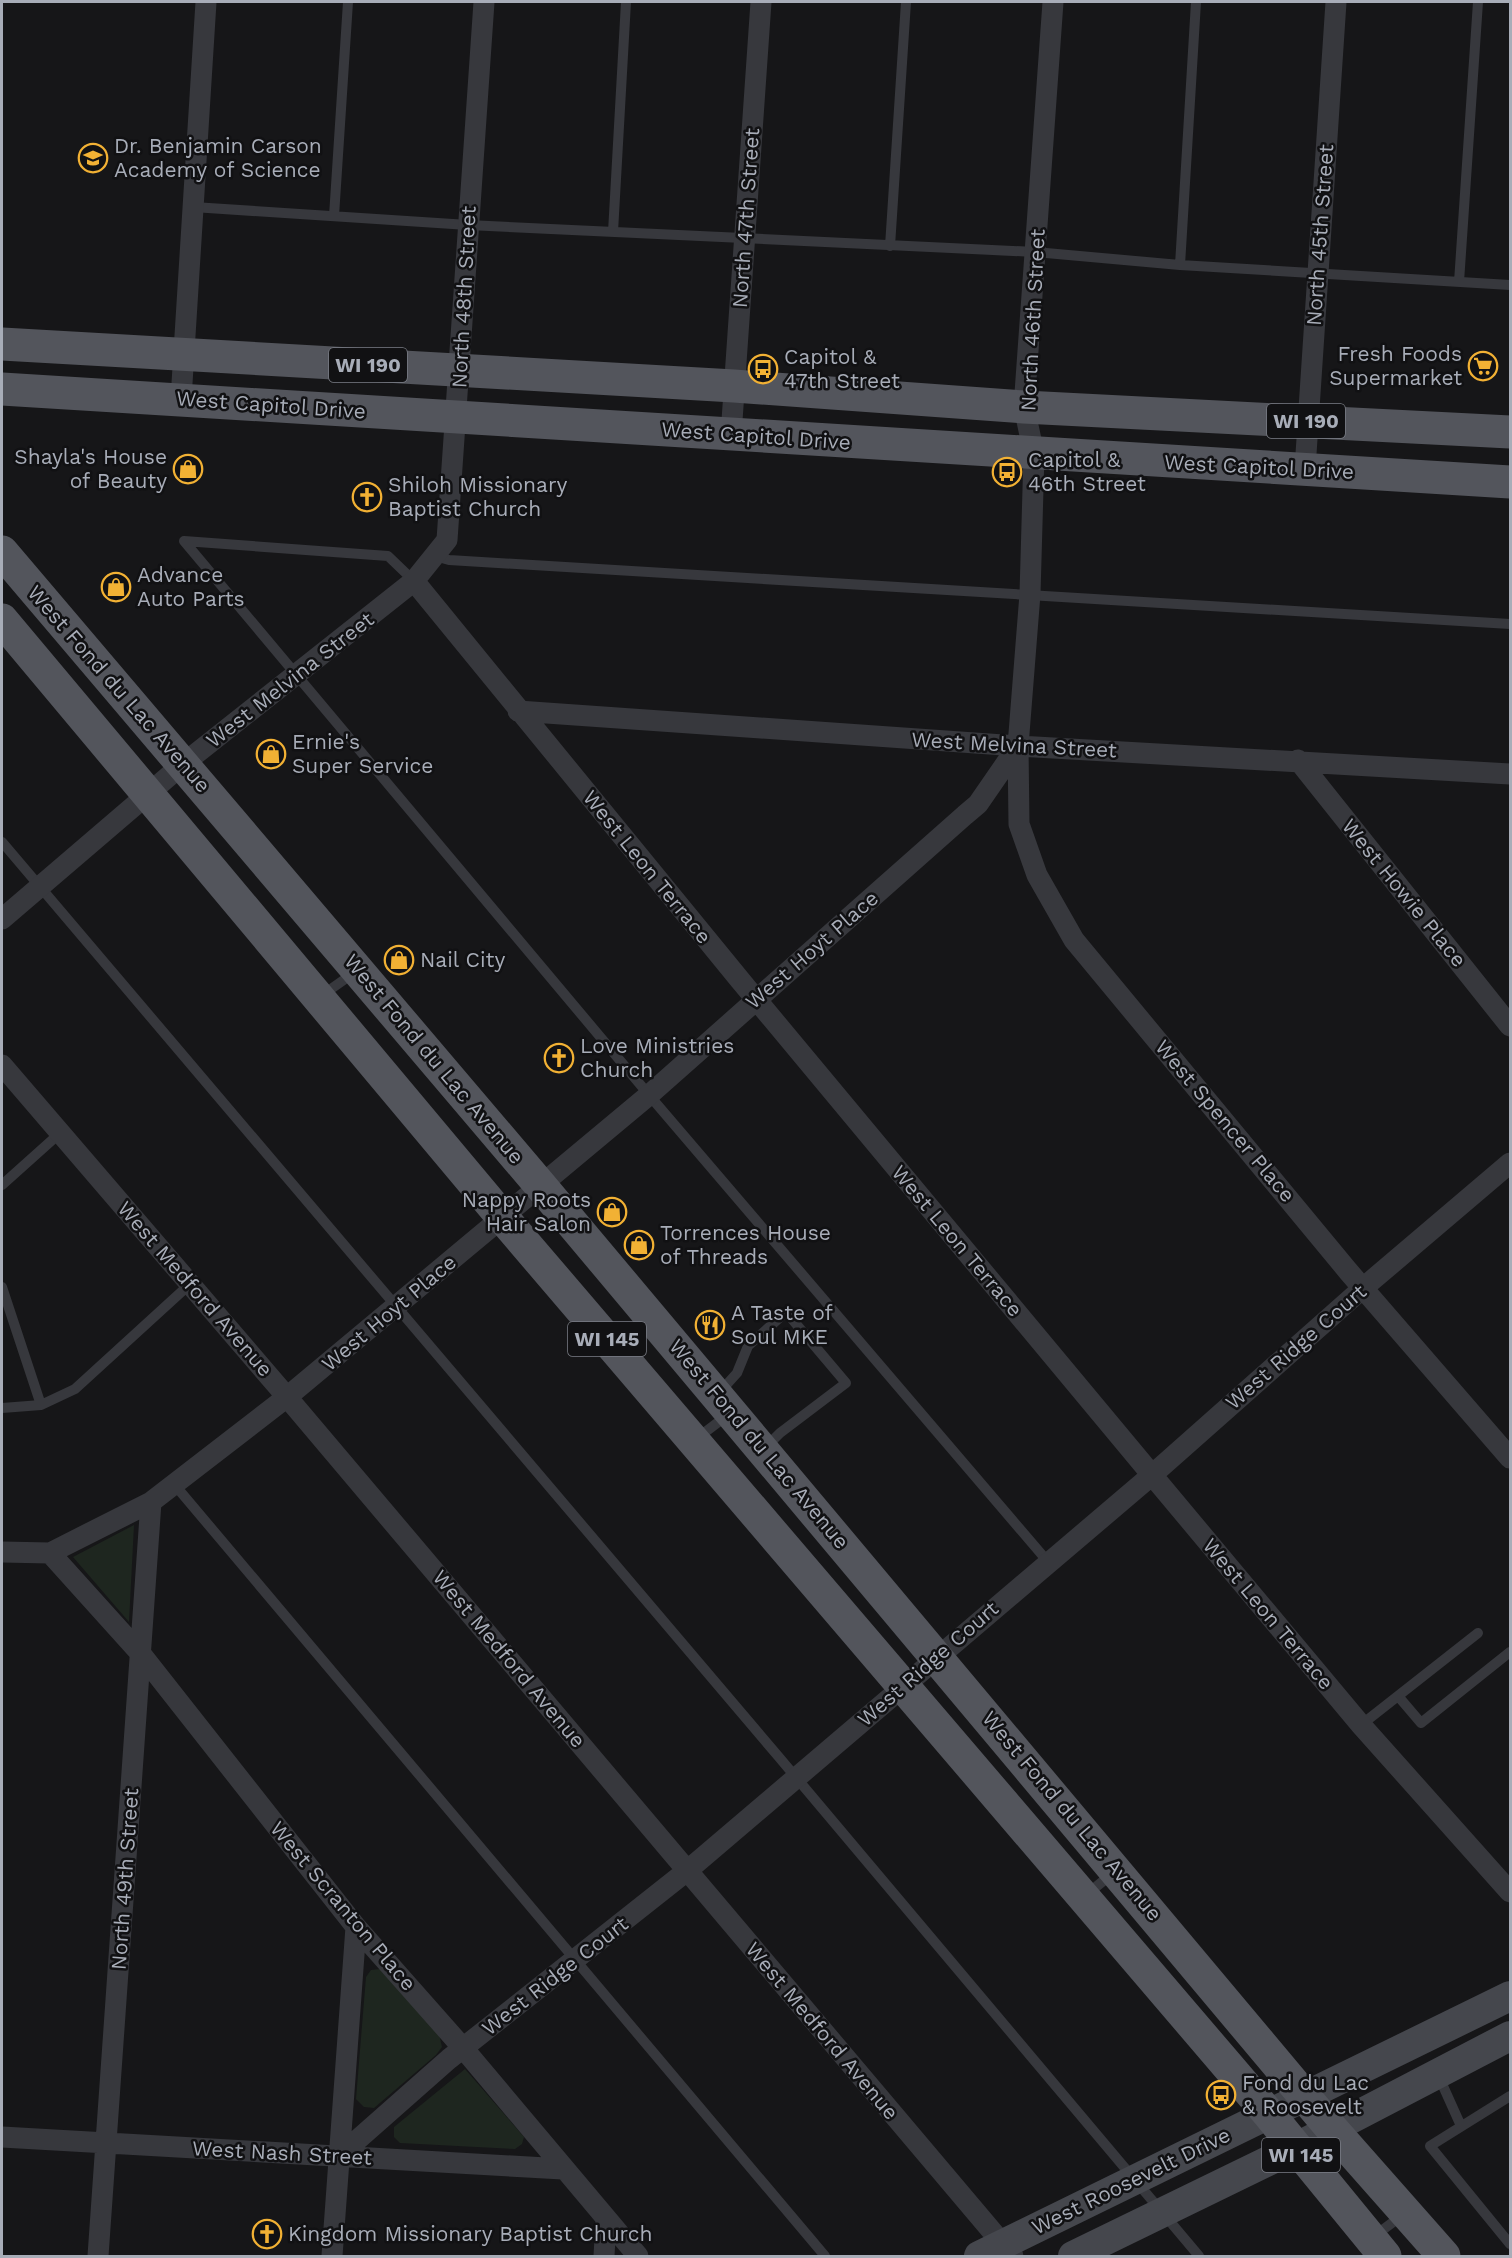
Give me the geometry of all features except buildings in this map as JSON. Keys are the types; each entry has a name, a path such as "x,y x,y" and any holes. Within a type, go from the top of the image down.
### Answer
{"main road":[{"name":"WI 190","path":"2,344 734,386 1024,407 1510,432"},
{"name":"West Capitol Drive","path":"2,389 1510,482"},
{"name":"West Fond du Lac Avenue","path":"2,552 725,1403 1331,2128 1444,2256"},
{"name":"West Fond du Lac Avenue","path":"2,620 503,1218 1268,2113 1378,2248"}],"street":[{"path":"181,399 206,2"},
{"name":"North 48th Street","path":"414,582 447,540 484,2"},
{"name":"North 47th Street","path":"731,435 761,2"},
{"name":"North 46th Street","path":"1018,746 1030,594 1034,454 1024,407 1053,2"},
{"name":"North 45th Street","path":"1305,470 1336,2"},
{"name":"West Melvina Street","path":"2,919 183,764 414,582"},
{"name":"West Leon Terrace","path":"414,582 756,1000 1361,1725 1510,1892"},
{"name":"West Melvina Street","path":"518,711 1018,746 1298,760 1510,774"},
{"name":"West Hoyt Place","path":"50,1553 152,1502 287,1397 503,1218 649,1095 978,804 1018,746"},
{"name":"West Spencer Place","path":"1018,746 1018,824 1037,874 1074,940 1363,1288 1510,1458"},
{"name":"West Howie Place","path":"1298,760 1510,1026"},
{"name":"West Medford Avenue","path":"2,1065 688,1870 998,2252"},
{"name":"West Ridge Court","path":"338,2157 463,2048 688,1870 937,1655 1152,1475 1363,1288 1510,1163"},
{"name":"North 49th Street","path":"98,2256 152,1502"},
{"path":"2,1551 50,1553"},
{"name":"West Scranton Place","path":"50,1553 141,1654 356,1927 463,2048 638,2256"},
{"path":"332,2256 356,1927"},
{"name":"West Roosevelt Drive","path":"998,2252 1268,2113 1420,2042 1510,1996"},
{"name":"West Roosevelt Drive","path":"1073,2256 1295,2148 1510,2036"},
{"path":"1420,2042 1438,2074"},
{"name":"West Nash Street","path":"2,2137 563,2169"},
{"path":"604,2256 606,2220"}],"lane":[{"path":"334,216 348,2"},
{"path":"613,232 626,2"},
{"path":"890,246 906,2"},
{"path":"1180,265 1196,2"},
{"path":"1459,282 1478,2"},
{"path":"193,207 468,225 1035,252 1180,265 1510,285"},
{"path":"414,582 388,556 184,541 649,1095 1048,1563"},
{"path":"435,556 449,560 1510,624"},
{"path":"2,842 1199,2256"},
{"path":"319,998 358,969"},
{"path":"2,1185 60,1133"},
{"path":"2,1408 41,1405 75,1389 190,1284"},
{"path":"2,1287 41,1405"},
{"path":"693,1441 725,1403 748,1346 786,1312 846,1383 780,1433 764,1450"},
{"path":"174,1484 825,2256"},
{"path":"1361,1725 1478,1634"},
{"path":"1398,1696 1421,1723 1510,1652"},
{"path":"1084,1897 1117,1870"},
{"path":"1438,2074 1461,2126"},
{"path":"1510,2096 1430,2146 1510,2244"},
{"path":"1378,2248 1407,2212"}],"shaded area":[{"path":"134,1525 129,1622 73,1557"},
{"path":"380,1969 439,2034 442,2047 436,2055 374,2108 364,2107 356,2099 366,1977 371,1970"},
{"path":"465,2069 524,2137 522,2144 515,2149 400,2143 394,2137 394,2127"}],"place":[{"name":"Dr. Benjamin Carson Academy of Science","path":"93,158"},
{"name":"Fresh Foods Supermarket","path":"1483,366"},
{"name":"Capitol & 47th Street","path":"763,369"},
{"name":"Shayla's House of Beauty","path":"188,469"},
{"name":"Capitol & 46th Street","path":"1007,472"},
{"name":"Shiloh Missionary Baptist Church","path":"367,497"},
{"name":"Advance Auto Parts","path":"116,587"},
{"name":"Ernie's Super Service","path":"271,754"},
{"name":"Nail City","path":"399,960"},
{"name":"Love Ministries Church","path":"559,1058"},
{"name":"Nappy Roots Hair Salon","path":"612,1212"},
{"name":"Torrences House of Threads","path":"639,1245"},
{"name":"A Taste of Soul MKE","path":"710,1325"},
{"name":"Fond du Lac & Roosevelt","path":"1221,2095"},
{"name":"Kingdom Missionary Baptist Church","path":"267,2234"}]}
